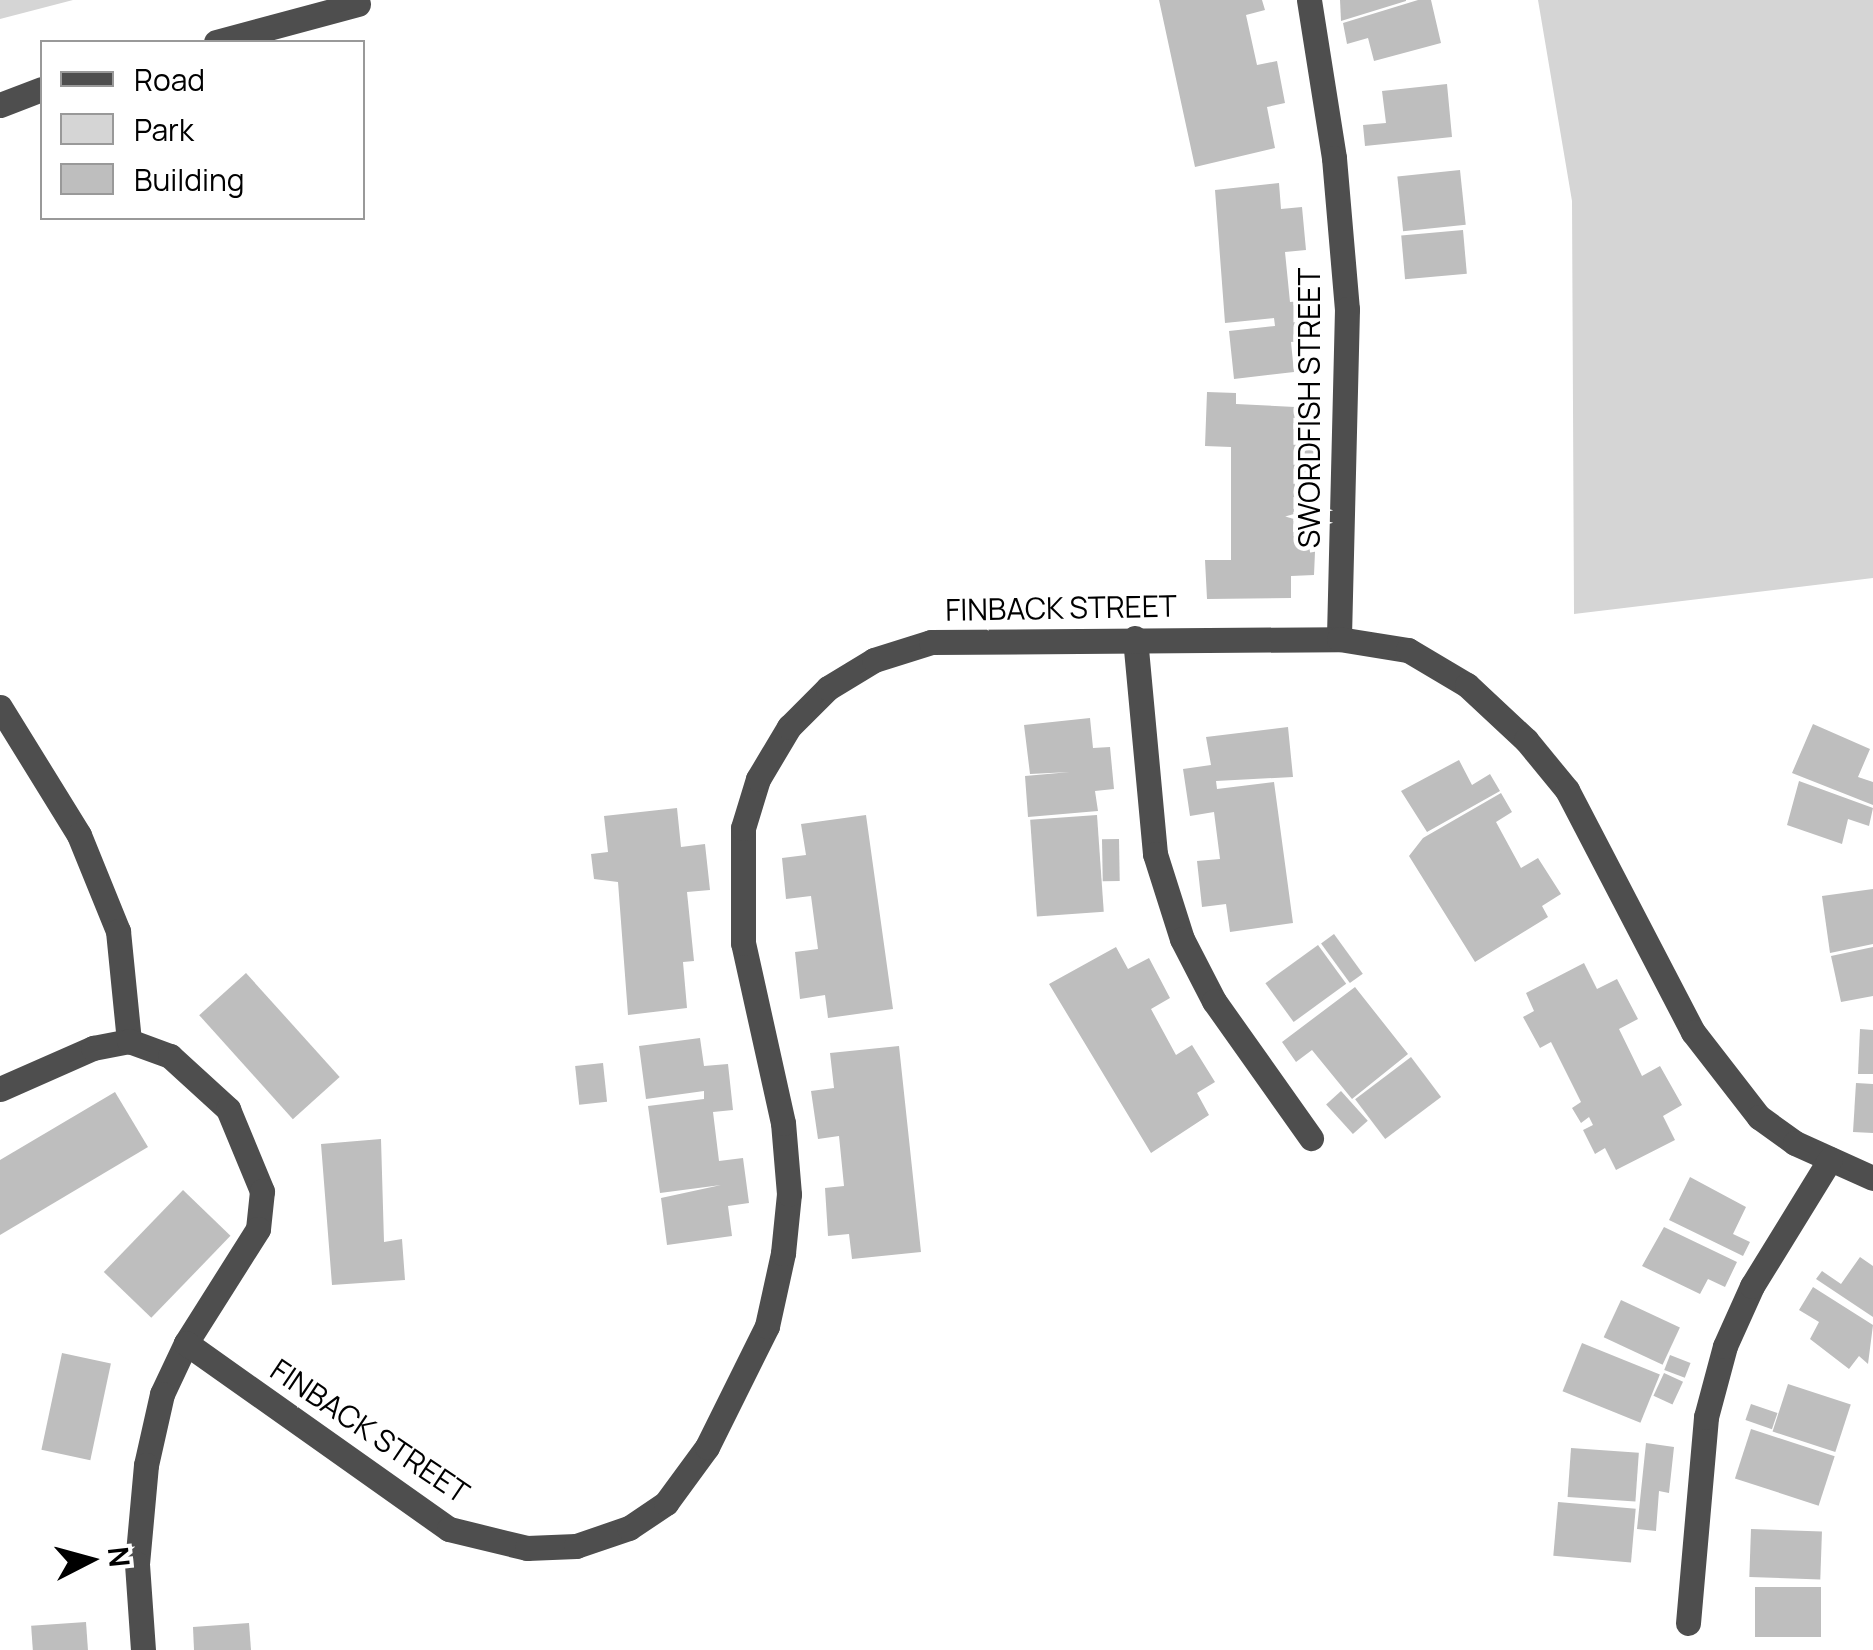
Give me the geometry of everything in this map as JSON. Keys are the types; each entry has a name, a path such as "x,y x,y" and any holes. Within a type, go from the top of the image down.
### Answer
{"street":[{"name":"SWORDFISH STREET","path":"1309,0 1334,158 1347,310 1339,639"},
{"path":"223,40 358,4"},
{"path":"0,105 40,90"},
{"name":"FINBACK STREET","path":"186,1343 449,1529 527,1548 576,1546 629,1528 666,1503 707,1447 767,1326 783,1254 788,1194 783,1123 742,927 743,828 758,779 802,714 828,688 874,660 931,642 984,638 1339,639 1408,650 1467,686 1526,740 1567,790 1720,1071 1759,1117 1830,1160 1873,1178"},
{"path":"1136,638 1155,854 1182,939 1214,1001 1311,1138"},
{"path":"0,707 79,834 118,931 129,1041"},
{"path":"0,1089 43,1065 129,1041 170,1056 228,1109 262,1191 258,1229 186,1343 162,1394 146,1466 137,1564 143,1650"},
{"path":"1688,1622 1706,1417 1725,1346 1752,1286 1830,1160"}],"green space":[{"path":"0,0 73,0 0,19"},
{"path":"1538,0 1873,0 1873,578 1574,614 1572,201"}],"building":[{"path":"1159,0 1262,0 1265,10 1246,15 1257,65 1277,61 1285,103 1267,107 1275,148 1195,167"},
{"path":"1340,0 1406,0 1406,1 1341,21"},
{"path":"1418,0 1431,0 1441,43 1374,61 1368,38 1347,44 1343,23"},
{"path":"1447,84 1452,137 1365,146 1363,125 1386,123 1382,91"},
{"path":"1460,170 1466,225 1403,231 1397,177"},
{"path":"1279,183 1281,209 1302,207 1306,250 1285,252 1290,302 1310,300 1314,340 1291,342 1294,372 1234,379 1229,331 1275,326 1274,318 1225,323 1215,190"},
{"path":"1463,230 1467,274 1405,279 1401,235"},
{"path":"1207,392 1236,393 1236,404 1295,407 1294,437 1315,437 1315,481 1295,481 1293,532 1316,529 1314,575 1291,576 1291,598 1207,599 1205,560 1231,560 1231,447 1205,446"},
{"path":"1090,718 1093,748 1110,747 1114,789 1095,791 1098,811 1028,817 1025,776 1070,772 1030,774 1024,725"},
{"path":"1813,724 1870,749 1858,777 1873,782 1873,805 1792,773"},
{"path":"1288,727 1293,777 1216,781 1217,789 1274,782 1293,923 1230,932 1226,904 1202,907 1197,861 1220,859 1214,812 1190,816 1183,769 1211,765 1206,737"},
{"path":"1459,760 1472,785 1490,774 1500,791 1427,832 1401,791"},
{"path":"1799,781 1873,808 1869,826 1848,819 1842,844 1787,825"},
{"path":"1501,793 1512,812 1496,822 1521,868 1538,858 1561,894 1542,906 1548,917 1475,962 1409,856 1423,838"},
{"path":"677,808 681,847 705,844 710,890 687,892 694,961 683,962 687,1008 628,1015 618,882 594,879 591,854 608,852 604,816"},
{"path":"866,815 893,1009 828,1018 825,995 800,999 795,952 818,949 811,896 786,899 782,858 806,855 801,824"},
{"path":"1097,815 1104,912 1037,916 1030,820"},
{"path":"1102,839 1119,839 1120,881 1103,881"},
{"path":"1873,889 1873,944 1830,953 1822,896"},
{"path":"1334,934 1363,974 1350,983 1321,943"},
{"path":"1318,945 1346,984 1294,1022 1265,983"},
{"path":"1116,947 1128,969 1149,958 1170,998 1151,1009 1176,1055 1192,1045 1215,1082 1197,1093 1209,1115 1151,1153 1049,984"},
{"path":"1873,947 1873,996 1841,1002 1831,956"},
{"path":"1584,963 1597,989 1617,979 1638,1019 1619,1029 1642,1076 1660,1066 1682,1105 1663,1116 1675,1140 1616,1170 1605,1148 1595,1154 1583,1130 1593,1125 1589,1117 1581,1123 1572,1108 1581,1102 1551,1042 1540,1048 1523,1017 1534,1011 1526,993"},
{"path":"246,973 340,1077 293,1119 199,1015"},
{"path":"1355,987 1408,1054 1352,1099 1312,1050 1296,1062 1282,1042"},
{"path":"1860,1029 1873,1030 1873,1074 1858,1074"},
{"path":"700,1038 704,1066 728,1064 733,1110 713,1112 719,1161 743,1158 749,1203 728,1206 732,1236 667,1245 661,1198 721,1185 660,1193 648,1106 704,1099 704,1091 646,1099 639,1046"},
{"path":"899,1046 921,1252 852,1259 849,1234 828,1236 825,1188 844,1186 839,1136 818,1139 811,1091 834,1088 830,1053"},
{"path":"1411,1057 1441,1097 1385,1139 1355,1099"},
{"path":"603,1063 607,1102 579,1105 575,1066"},
{"path":"1856,1083 1873,1084 1873,1133 1853,1132"},
{"path":"1341,1091 1368,1121 1353,1134 1326,1104"},
{"path":"115,1092 148,1147 0,1235 0,1160"},
{"path":"381,1139 384,1242 402,1239 405,1280 332,1285 321,1144"},
{"path":"1690,1177 1746,1207 1733,1234 1750,1242 1743,1256 1669,1220"},
{"path":"183,1190 230,1236 151,1318 104,1272"},
{"path":"1664,1227 1737,1262 1725,1287 1708,1279 1700,1294 1642,1266"},
{"path":"1860,1257 1873,1266 1873,1317 1816,1279 1822,1271 1841,1284"},
{"path":"1813,1287 1873,1325 1868,1364 1859,1356 1849,1369 1810,1339 1819,1322 1799,1310"},
{"path":"1621,1300 1680,1327 1663,1365 1604,1337"},
{"path":"1582,1343 1660,1374 1640,1423 1563,1391"},
{"path":"62,1353 111,1363 90,1460 41,1450"},
{"path":"1670,1355 1691,1363 1685,1378 1664,1370"},
{"path":"1664,1373 1683,1382 1672,1405 1653,1396"},
{"path":"1788,1384 1851,1404 1835,1452 1773,1432"},
{"path":"1751,1404 1777,1413 1772,1429 1745,1420"},
{"path":"1751,1429 1835,1456 1819,1506 1735,1478"},
{"path":"1646,1443 1674,1447 1669,1493 1659,1491 1656,1531 1637,1529"},
{"path":"1571,1448 1639,1453 1635,1502 1568,1497"},
{"path":"1558,1502 1636,1509 1631,1563 1553,1556"},
{"path":"1751,1529 1822,1531 1820,1579 1749,1577"},
{"path":"1755,1587 1821,1587 1821,1637 1755,1637"},
{"path":"86,1622 88,1650 33,1650 31,1626"},
{"path":"249,1623 251,1650 194,1650 193,1627"}]}
